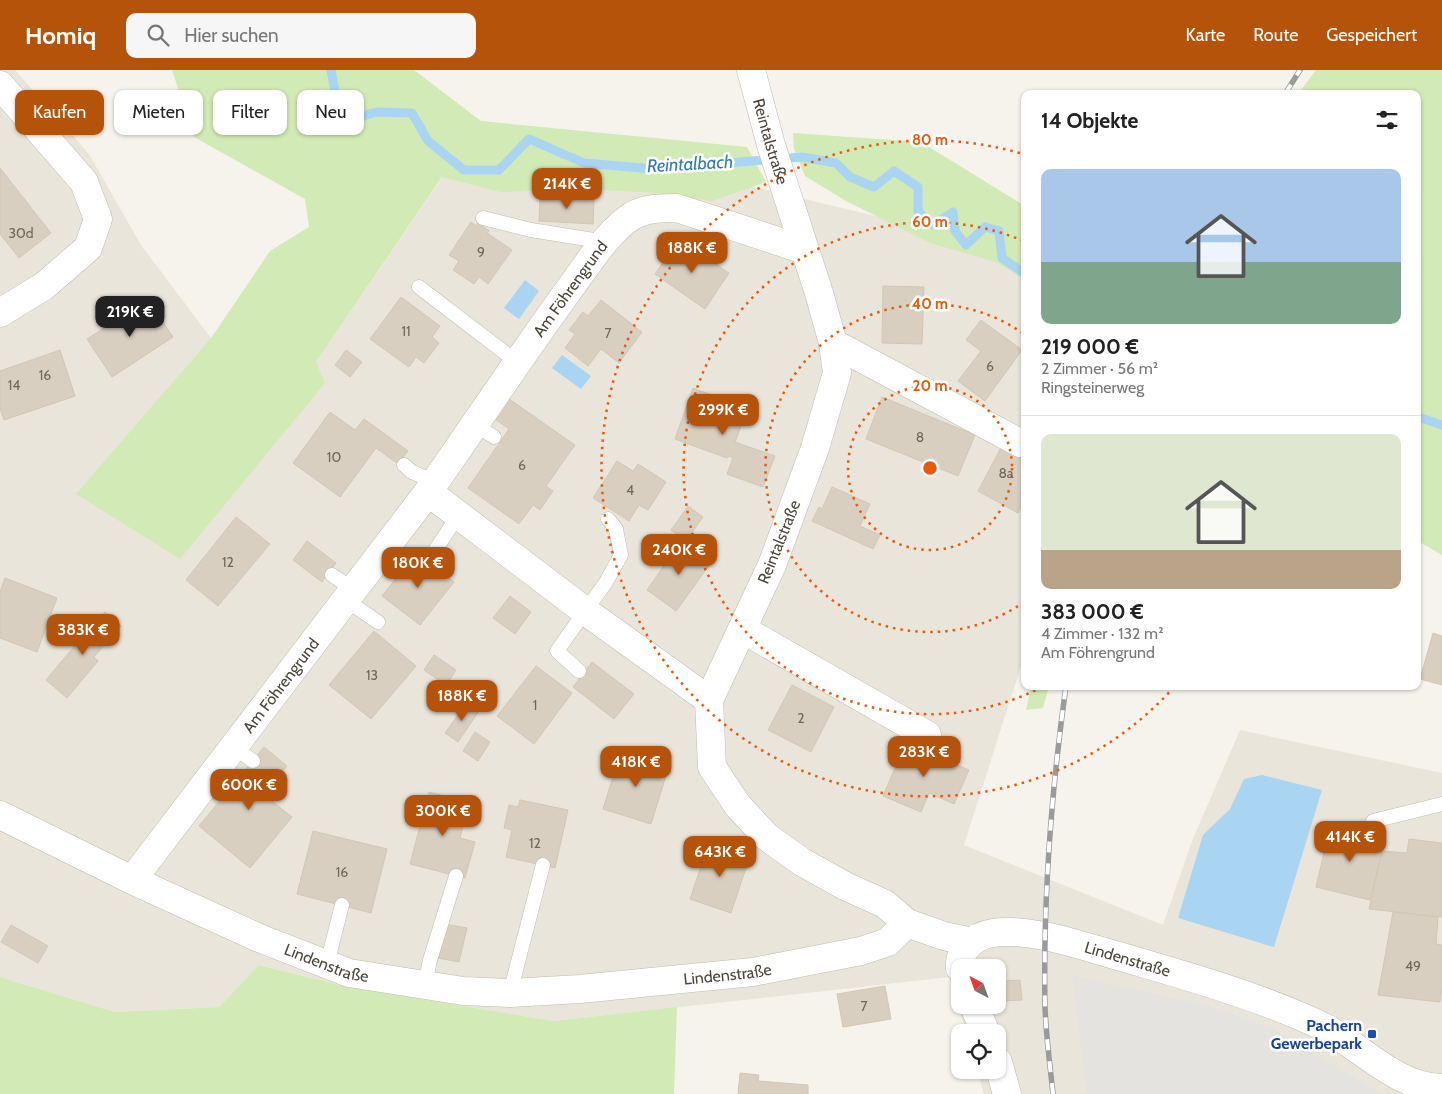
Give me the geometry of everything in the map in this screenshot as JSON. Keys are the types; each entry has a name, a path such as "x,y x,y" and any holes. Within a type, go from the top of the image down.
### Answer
{"street":[{"name":"Reintalstraße","path":"751,70 775,156 819,293 832,343 836,373 815,448 772,565 709,700 712,767 738,806 767,837 802,862 845,886 885,904 907,923"},
{"path":"0,85 84,182 98,218 88,248 44,286 0,313"},
{"name":"Am Föhrengrund","path":"132,880 244,754 344,588 432,487 484,431 517,362 617,228 634,215 654,208 677,208 805,250"},
{"path":"832,343 1020,443"},
{"path":"432,487 459,514 585,611 709,700"},
{"path":"742,629 927,735"},
{"name":"Lindenstraße","path":"0,815 132,880 259,938 349,973 463,991 510,993 580,989 753,972 861,951 888,942 907,923"},
{"path":"907,923 944,936 972,942"},
{"name":"Lindenstraße","path":"972,942 980,936 993,933 1045,936 1192,978 1302,1017 1329,1029 1363,1054 1412,1083 1442,1088"},
{"path":"961,959 964,948 972,942"},
{"path":"1003,1079 1007,1094"}],"lane":[{"path":"483,218 531,230 606,242"},
{"path":"419,287 517,362"},
{"path":"404,465 432,487"},
{"path":"436,549 459,514"},
{"path":"579,671 557,651 606,582 621,555 616,529 608,519"},
{"path":"344,588 378,622"},
{"path":"1373,821 1442,804"},
{"path":"510,993 543,865"},
{"path":"425,985 430,960 456,876"},
{"path":"327,964 342,905"}],"shaded area":[{"path":"0,70 15,70 33,90 15,90 15,135 72,135 89,154 141,245 211,338 77,494 316,362 481,121 1021,251 1021,666 964,845 1163,925 1192,841 1240,730 1442,773 1442,1094 984,1094 980,1079 1006,1079 1006,1024 964,1024 961,1014 1006,1014 1006,959 951,959 951,980 950,977 554,1021 348,987 260,965 219,1007 115,1012 0,976"},
{"path":"1072,975 1209,1006 1272,1028 1382,1094 1087,1094"}],"green space":[{"path":"172,70 414,70 481,121 747,147 766,182 712,201 657,193 586,189 500,192 442,177 316,362 325,383 180,559 76,494 211,338 270,251 309,227 305,199 194,137 193,135 203,135 203,90 179,90"},
{"path":"1316,70 1442,70 1442,555 1421,543 1421,90 1301,90"},
{"path":"793,133 921,142 1021,204 1021,277 996,262 930,243 846,201 805,176 794,149"},
{"path":"1030,690 1048,690 1043,708 1026,710"},
{"path":"259,965 348,987 554,1021 677,1007 674,1094 0,1094 0,976 115,1012 219,1007"}],"water":[{"path":"525,280 539,291 519,319 504,308"},
{"path":"562,355 591,376 581,389 552,368"},
{"path":"1262,775 1322,790 1274,947 1178,918 1203,835 1230,809 1244,779"}],"building":[{"path":"0,168 51,233 19,258 0,234"},
{"path":"540,197 594,199 593,224 539,221"},
{"path":"471,222 476,226 478,223 489,231 487,233 512,250 488,284 479,277 474,284 453,270 459,261 449,255"},
{"path":"679,239 729,273 705,309 655,274"},
{"path":"883,286 924,287 922,344 882,343"},
{"path":"401,297 440,326 432,337 439,343 424,363 416,357 409,367 370,339"},
{"path":"148,300 173,337 112,377 87,339"},
{"path":"601,300 642,332 619,363 601,349 588,366 565,348 575,334 569,330 583,312 588,316"},
{"path":"981,320 1021,349 985,401 958,381 981,351 966,340"},
{"path":"60,350 75,396 4,420 0,408 0,371"},
{"path":"346,350 362,362 350,377 335,365"},
{"path":"693,388 748,408 735,442 775,456 763,487 727,474 733,458 729,456 727,458 675,439"},
{"path":"882,397 975,435 958,476 866,439"},
{"path":"509,399 575,445 546,486 553,491 540,510 533,505 519,524 468,488 509,429 495,419"},
{"path":"330,412 355,430 364,419 408,451 398,464 376,448 340,497 293,463"},
{"path":"1003,444 1021,454 1021,507 1018,513 978,491"},
{"path":"617,461 633,471 638,464 666,482 648,510 639,505 629,521 593,498"},
{"path":"832,487 870,504 860,526 880,535 873,549 812,521 819,507 822,509"},
{"path":"688,506 703,517 686,541 671,530"},
{"path":"236,517 270,544 218,606 186,580"},
{"path":"307,541 336,563 322,582 293,560"},
{"path":"681,541 711,563 676,611 647,590"},
{"path":"416,553 454,582 420,625 382,596"},
{"path":"5,578 57,598 37,652 0,638 0,592"},
{"path":"510,596 531,612 515,634 493,618"},
{"path":"105,612 121,626 94,657 98,661 67,698 46,680"},
{"path":"374,631 416,666 371,719 329,685"},
{"path":"1433,633 1442,636 1442,685 1421,679"},
{"path":"434,655 456,670 446,685 424,670"},
{"path":"592,662 634,694 614,719 573,687"},
{"path":"536,666 572,693 534,744 497,716"},
{"path":"792,685 834,707 811,752 768,730"},
{"path":"467,702 479,711 458,742 445,733"},
{"path":"475,732 490,742 478,761 463,751"},
{"path":"906,742 969,770 954,804 929,793 921,812 883,796"},
{"path":"264,747 287,766 263,794 292,817 250,868 199,826"},
{"path":"621,751 669,766 651,824 603,809"},
{"path":"429,792 469,802 460,838 475,842 465,878 410,864"},
{"path":"520,800 568,810 555,868 506,857 512,830 504,828 509,805 518,807"},
{"path":"1330,827 1385,840 1370,900 1316,887"},
{"path":"313,831 387,849 371,913 297,894"},
{"path":"1409,839 1442,843 1442,917 1369,909 1382,851 1407,853"},
{"path":"709,843 750,856 731,913 690,899"},
{"path":"1393,912 1438,917 1436,944 1442,945 1440,1002 1378,995"},
{"path":"445,924 467,928 459,962 438,958"},
{"path":"11,925 48,946 38,963 1,942"},
{"path":"1020,980 1022,1000 1006,1001 1006,981"},
{"path":"885,986 891,1019 843,1027 837,994"},
{"path":"740,1073 759,1075 758,1081 808,1085 808,1094 738,1094"}],"waterway":[{"name":"Reintalbach","path":"331,70 341,123 376,112 412,113 428,141 464,170 499,170 529,139 584,163 653,169 802,157 836,163 850,177 874,187 894,171 918,187 918,211 933,225 953,212 955,231 966,245 985,227 999,231 1002,258 1021,271"},
{"name":"Reintalbach","path":"1421,418 1442,425"}],"railway":[{"path":"1288,90 1300,70"},
{"path":"1053,1094 1045,1007 1045,927 1052,806 1066,690"}],"place":[{"name":"Pachern Gewerbepark","path":"1372,1034"}]}
